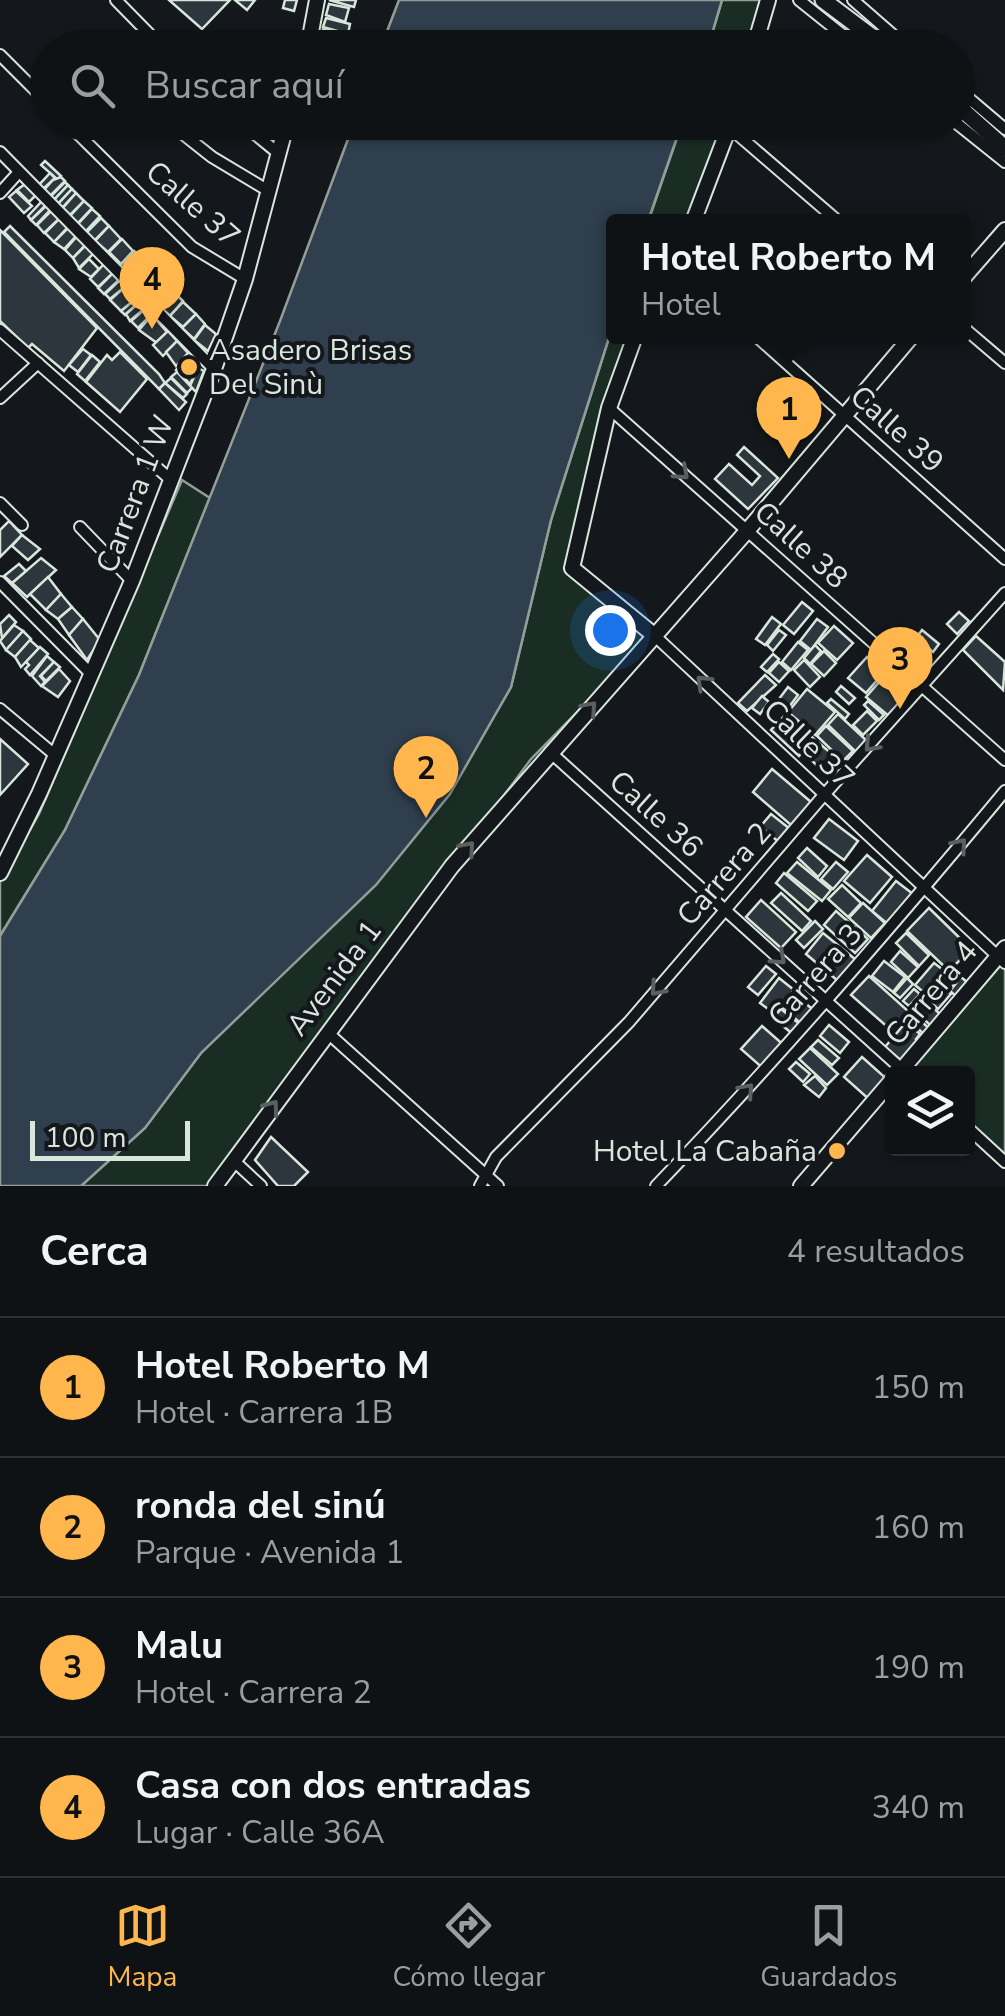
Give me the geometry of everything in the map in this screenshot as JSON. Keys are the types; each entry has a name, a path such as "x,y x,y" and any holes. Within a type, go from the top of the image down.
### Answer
{"main road":[{"path":"823,0 863,30"},
{"path":"975,119 1004,142"}],"street":[{"path":"116,0 145,30"},
{"path":"311,30 317,0"},
{"path":"759,30 768,0"},
{"path":"800,0 838,30"},
{"path":"854,0 888,30"},
{"path":"0,55 30,85"},
{"path":"975,109 1004,142"},
{"path":"975,138 1005,162"},
{"name":"Calle 37","path":"84,140 192,247 245,279"},
{"path":"190,140 267,190"},
{"path":"262,140 278,153"},
{"name":"Carrera 1 W","path":"0,873 132,580 214,369 245,279 282,140"},
{"path":"696,214 724,140"},
{"path":"747,140 830,214"},
{"path":"0,152 214,369"},
{"path":"0,193 20,172"},
{"path":"971,268 1005,230"},
{"path":"0,330 170,480"},
{"path":"971,334 1005,364"},
{"path":"609,408 632,344"},
{"name":"Calle 39","path":"765,344 1005,559"},
{"name":"Avenida 1","path":"215,1186 452,866 747,531 905,344"},
{"path":"0,398 38,364"},
{"name":"Calle 37","path":"609,408 572,568 655,636 923,890 1003,956"},
{"name":"Calle 38","path":"609,408 1005,760"},
{"path":"0,503 22,525"},
{"path":"80,527 132,580"},
{"path":"0,582 90,673"},
{"name":"Carrera 2","path":"480,1186 496,1158 629,1022 823,796 924,688 1005,593"},
{"path":"0,709 55,756"},
{"name":"Calle 36","path":"550,752 727,910 892,1066"},
{"name":"Carrera 3","path":"656,1186 826,1001 1005,791"},
{"name":"Carrera 4","path":"907,1066 1003,956"},
{"path":"328,1033 498,1186"},
{"name":"Carrera 4","path":"805,1185 885,1092"},
{"path":"975,1134 1005,1162"},
{"path":"234,1160 261,1186"}],"green space":[{"path":"722,0 763,0 754,30 713,30"},
{"path":"676,140 721,140 688,214 651,214"},
{"path":"607,344 631,344 570,567 652,636 531,759 214,1186 81,1186 145,1128 268,971 472,754 511,687 551,520"},
{"path":"182,480 210,498 139,675 65,830 0,936 0,882 39,814"},
{"path":"1000,964 1005,969 1005,1157 975,1129 975,1066 908,1066"}],"water":[{"path":"399,0 722,0 713,30 388,30"},
{"path":"348,140 676,140 650,214 606,214 607,344 551,520 511,687 450,794 376,885 201,1053 145,1128 81,1186 0,1186 0,936 65,830 139,675"}],"building":[{"path":"169,0 230,0 202,29"},
{"path":"235,0 255,0 247,10"},
{"path":"285,0 297,0 294,11 283,8"},
{"path":"329,0 356,0 354,7"},
{"path":"329,4 349,8 345,22 326,15"},
{"path":"326,18 350,24 349,30 323,27"},
{"path":"45,161 61,176 58,180 41,165"},
{"path":"50,173 55,178 42,190 38,186"},
{"path":"61,177 65,181 49,197 43,191"},
{"path":"65,182 68,185 53,201 49,198"},
{"path":"25,184 36,195 29,202 17,190"},
{"path":"68,185 72,189 57,205 53,201"},
{"path":"72,189 76,193 61,209 57,205"},
{"path":"16,191 32,206 24,213 9,197"},
{"path":"76,193 84,201 69,216 62,209"},
{"path":"43,200 47,204 31,220 28,216"},
{"path":"84,201 92,208 77,224 70,216"},
{"path":"47,205 51,209 36,225 31,220"},
{"path":"92,209 100,216 85,232 78,224"},
{"path":"52,210 60,218 44,233 37,225"},
{"path":"60,218 68,227 54,242 45,233"},
{"path":"101,218 109,226 94,241 86,233"},
{"path":"10,226 159,374 165,383 159,389 4,232"},
{"path":"109,226 121,239 108,252 95,241"},
{"path":"69,227 77,235 64,249 54,242"},
{"path":"0,230 97,328 64,371 32,344 28,348 0,321"},
{"path":"78,235 86,244 73,258 65,250"},
{"path":"122,239 133,251 121,264 109,252"},
{"path":"86,245 94,253 79,268 73,258"},
{"path":"134,251 147,263 132,278 119,267"},
{"path":"89,259 99,269 91,277 79,269"},
{"path":"105,263 114,272 98,287 90,279"},
{"path":"146,265 158,276 144,290 132,279"},
{"path":"114,272 120,279 104,294 98,288"},
{"path":"159,276 171,289 156,302 145,291"},
{"path":"121,279 127,285 110,299 105,294"},
{"path":"126,286 138,297 121,311 110,300"},
{"path":"171,289 183,301 170,316 157,304"},
{"path":"137,298 140,301 125,315 121,311"},
{"path":"141,301 146,307 130,321 126,314"},
{"path":"183,302 196,314 183,327 170,316"},
{"path":"145,309 151,315 138,328 131,321"},
{"path":"196,314 205,324 194,339 182,328"},
{"path":"152,315 167,332 157,343 139,330"},
{"path":"205,325 216,334 208,351 194,340"},
{"path":"168,331 177,341 163,356 153,345"},
{"path":"177,341 188,353 176,366 166,352"},
{"path":"83,349 91,355 78,372 69,365"},
{"path":"120,352 147,379 120,412 86,382 107,355 112,360"},
{"path":"92,355 100,362 85,381 77,374"},
{"name":"Asadero Brisas Del Sinù","path":"191,355 200,364 190,384 176,370"},
{"path":"198,368 204,371 196,392 190,386"},
{"path":"177,372 192,388 187,393 171,377"},
{"path":"171,378 187,394 183,398 165,383"},
{"path":"165,383 186,402 179,410 159,389"},
{"path":"744,447 778,478 748,509 715,479 729,464 752,485 760,476 737,455"},
{"path":"9,521 22,535 0,557 0,530"},
{"path":"22,535 40,549 28,560 12,546"},
{"path":"41,558 56,570 27,597 12,583"},
{"path":"19,564 26,571 12,583 4,576"},
{"path":"48,577 61,594 46,610 30,594"},
{"path":"61,594 72,607 58,619 46,610"},
{"path":"802,602 813,611 794,634 783,625"},
{"path":"72,607 83,619 69,635 58,619"},
{"path":"959,612 969,621 957,634 947,624"},
{"path":"9,615 16,622 2,638 0,624"},
{"path":"772,617 781,624 765,645 756,639"},
{"path":"83,619 100,640 87,660 69,635"},
{"path":"817,619 828,627 811,650 800,641"},
{"path":"14,625 23,631 6,650 0,641"},
{"path":"834,626 853,643 837,660 818,643"},
{"path":"779,630 786,635 773,651 767,645"},
{"path":"922,630 939,644 933,652 916,638"},
{"path":"23,631 31,639 15,657 6,650"},
{"path":"976,636 1005,662 1003,690 963,650"},
{"path":"30,640 39,648 21,667 15,657"},
{"path":"798,642 808,650 791,670 782,662"},
{"path":"815,645 821,651 810,664 804,658"},
{"path":"40,647 48,654 30,675 25,669 29,665 26,662"},
{"path":"824,651 836,663 824,676 811,664"},
{"path":"773,654 779,659 767,672 761,667"},
{"path":"47,656 54,662 40,676 45,682 41,686 32,676"},
{"path":"867,657 884,672 866,693 848,678"},
{"path":"804,660 820,677 810,687 794,670"},
{"path":"54,662 60,667 46,681 41,676"},
{"path":"779,662 789,671 779,682 769,673"},
{"path":"59,669 70,681 58,697 42,686"},
{"path":"888,672 912,692 890,717 866,697"},
{"path":"765,675 776,685 747,711 738,703"},
{"path":"841,686 855,698 849,704 836,692"},
{"path":"788,687 798,695 786,711 776,703"},
{"path":"807,689 835,712 815,735 788,712"},
{"path":"762,696 769,702 760,714 752,708"},
{"path":"831,699 849,714 845,719 827,703"},
{"path":"868,701 884,715 879,720 864,705"},
{"path":"867,711 877,721 863,735 853,725"},
{"path":"787,713 815,740 799,756 771,730"},
{"path":"838,714 867,741 856,752 828,725"},
{"path":"826,726 853,751 843,761 817,736"},
{"path":"0,739 28,764 0,795"},
{"path":"819,743 841,762 828,776 807,756"},
{"path":"772,769 811,802 791,825 753,792"},
{"path":"771,814 790,829 779,842 760,827"},
{"path":"829,819 858,841 844,860 814,838"},
{"path":"807,848 827,866 818,877 798,858"},
{"path":"867,855 892,877 870,903 844,881"},
{"path":"797,862 831,890 822,901 787,873"},
{"path":"836,862 848,872 833,889 821,879"},
{"path":"784,873 817,901 808,911 776,883"},
{"path":"896,881 913,894 889,925 872,911"},
{"path":"842,885 861,903 848,917 828,899"},
{"path":"781,893 811,921 802,931 771,903"},
{"path":"761,900 796,932 781,948 746,917"},
{"path":"863,903 885,923 871,938 849,918"},
{"path":"929,908 971,949 949,971 907,931"},
{"path":"836,911 868,939 855,953 824,925"},
{"path":"815,921 823,929 804,948 796,940"},
{"path":"823,933 856,960 838,981 806,954"},
{"path":"906,933 929,955 919,966 896,943"},
{"path":"900,951 918,967 908,978 891,962"},
{"path":"884,961 905,977 893,992 872,976"},
{"path":"934,963 946,972 927,995 915,985"},
{"path":"766,966 776,974 758,995 748,987"},
{"path":"947,973 957,981 950,989 941,981"},
{"path":"869,976 908,1011 891,1030 851,995"},
{"path":"961,977 968,983 957,997 950,991"},
{"path":"779,978 794,990 775,1014 760,1003"},
{"path":"907,978 913,984 900,998 894,993"},
{"path":"939,984 951,994 938,1009 927,999"},
{"path":"914,989 920,994 909,1006 903,1001"},
{"path":"792,993 815,1011 803,1025 781,1007"},
{"path":"921,996 941,1015 931,1026 911,1007"},
{"path":"781,1009 802,1026 794,1035 773,1018"},
{"path":"911,1012 932,1031 927,1037 906,1018"},
{"path":"906,1022 920,1034 916,1039 922,1044 905,1064 885,1047"},
{"path":"829,1025 849,1042 840,1053 820,1036"},
{"path":"762,1026 786,1047 765,1070 741,1049"},
{"path":"818,1040 839,1058 832,1065 811,1047"},
{"path":"810,1048 838,1074 827,1085 799,1059"},
{"path":"862,1057 885,1077 885,1085 871,1101 844,1077"},
{"path":"796,1062 810,1074 803,1082 789,1069"},
{"path":"815,1076 826,1088 819,1097 804,1085"},
{"path":"271,1137 308,1172 294,1186 278,1186 255,1160"}],"place":[{"name":"Casa con dos entradas","path":"152,329"},
{"name":"Asadero Brisas Del Sinù","path":"189,367"},
{"name":"Hotel Roberto M","path":"789,459"},
{"name":"Malu","path":"900,709"},
{"name":"ronda del sinú","path":"426,818"},
{"name":"Hotel La Cabaña","path":"837,1151"}]}
